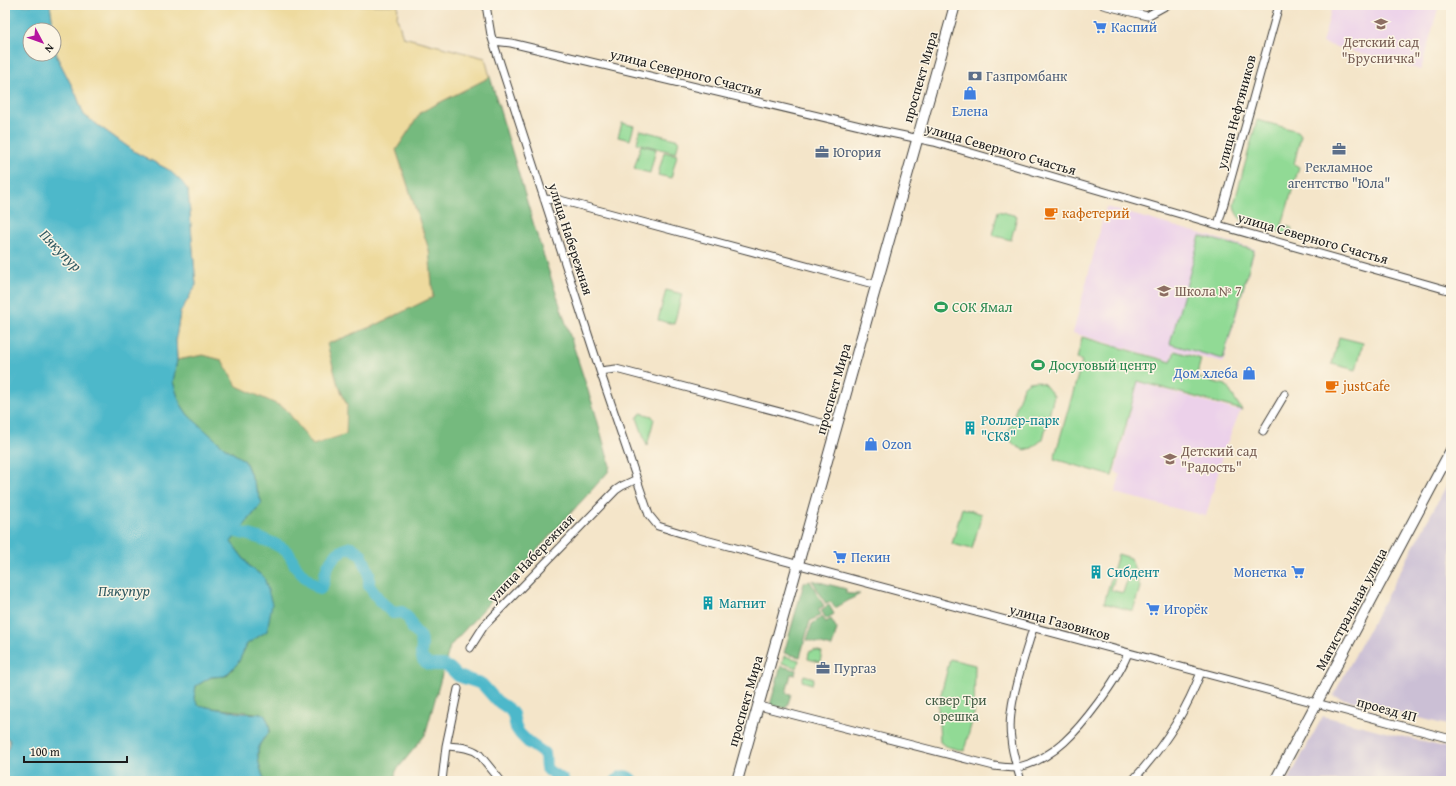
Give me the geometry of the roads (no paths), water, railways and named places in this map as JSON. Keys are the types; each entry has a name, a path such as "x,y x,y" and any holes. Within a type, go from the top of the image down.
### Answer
{"main road":[{"name":"проспект Мира","path":"738,781 955,5"},
{"name":"Магистральная улица","path":"1275,781 1368,609 1451,450"}],"street":[{"name":"улица Набережная","path":"486,5 493,41 600,371 649,515 658,526 687,536 798,566"},
{"path":"1103,5 1147,16 1167,5"},
{"name":"улица Нефтяников","path":"1218,225 1279,5"},
{"name":"улица Северного Счастья","path":"493,41 511,43 731,96 934,142 1451,291"},
{"path":"544,198 567,202 877,285"},
{"path":"600,371 619,369 837,427"},
{"path":"1263,432 1285,394"},
{"name":"улица Набережная","path":"470,648 484,626 616,490 637,479"},
{"name":"улица Газовиков","path":"798,566 1316,703"},
{"path":"1021,781 1011,739 1011,707 1033,628"},
{"path":"759,706 994,766 1010,768 1017,767 1026,765 1044,757 1071,737 1105,694 1124,664 1128,653"},
{"path":"1132,781 1154,755 1178,719 1195,687 1201,672"},
{"path":"442,781 446,746 458,689"},
{"name":"проезд 4П","path":"1316,703 1451,739"},
{"path":"446,746 475,751 501,781"}],"water":[{"name":"Пякупур","path":"5,5 50,5 53,22 22,22 22,62 60,62 76,94 84,115 135,152 169,170 188,190 196,285 180,313 176,338 177,360 173,382 180,403 188,415 224,447 245,461 262,503 231,542 250,567 264,577 272,604 267,631 247,644 238,663 225,676 211,677 196,686 194,698 198,705 242,713 264,714 270,727 268,734 260,744 258,750 258,758 265,781 5,781 5,751 8,749 10,740 5,736"}],"waterway":[{"path":"223,529 239,532 268,541 284,549 302,574 320,589 328,566 336,555 342,550 351,547 361,554 369,573 369,586 381,602 393,613 402,612 409,619 413,629 419,635 422,644 421,654 423,660 428,664 443,665 450,668 458,676 482,684 497,701 509,709 513,714 516,728 520,734 529,743 545,754 547,769 564,781"},
{"path":"616,781 623,776 629,777 633,781"}],"place":[{"name":"Детский сад \"Брусничка\"","path":"1381,24"},
{"name":"Каспий","path":"1100,27"},
{"name":"Газпромбанк","path":"975,76"},
{"name":"Елена","path":"970,93"},
{"name":"Рекламное агентство \"Юла\"","path":"1339,149"},
{"name":"Югория","path":"822,152"},
{"name":"кафетерий","path":"1051,213"},
{"name":"Школа № 7","path":"1164,291"},
{"name":"СОК Ямал","path":"941,307"},
{"name":"Досуговый центр","path":"1038,365"},
{"name":"Дом хлеба","path":"1249,373"},
{"name":"justCafe","path":"1332,386"},
{"name":"Роллер-парк \"СК8\"","path":"970,428"},
{"name":"Ozon","path":"871,444"},
{"name":"Детский сад \"Радость\"","path":"1170,459"},
{"name":"Пекин","path":"840,557"},
{"name":"Сибдент","path":"1096,572"},
{"name":"Монетка","path":"1298,572"},
{"name":"Магнит","path":"708,603"},
{"name":"Игорёк","path":"1153,609"},
{"name":"Пургаз","path":"823,668"}],"park label":[{"name":"сквер Три орешка","path":"956,708"}]}
